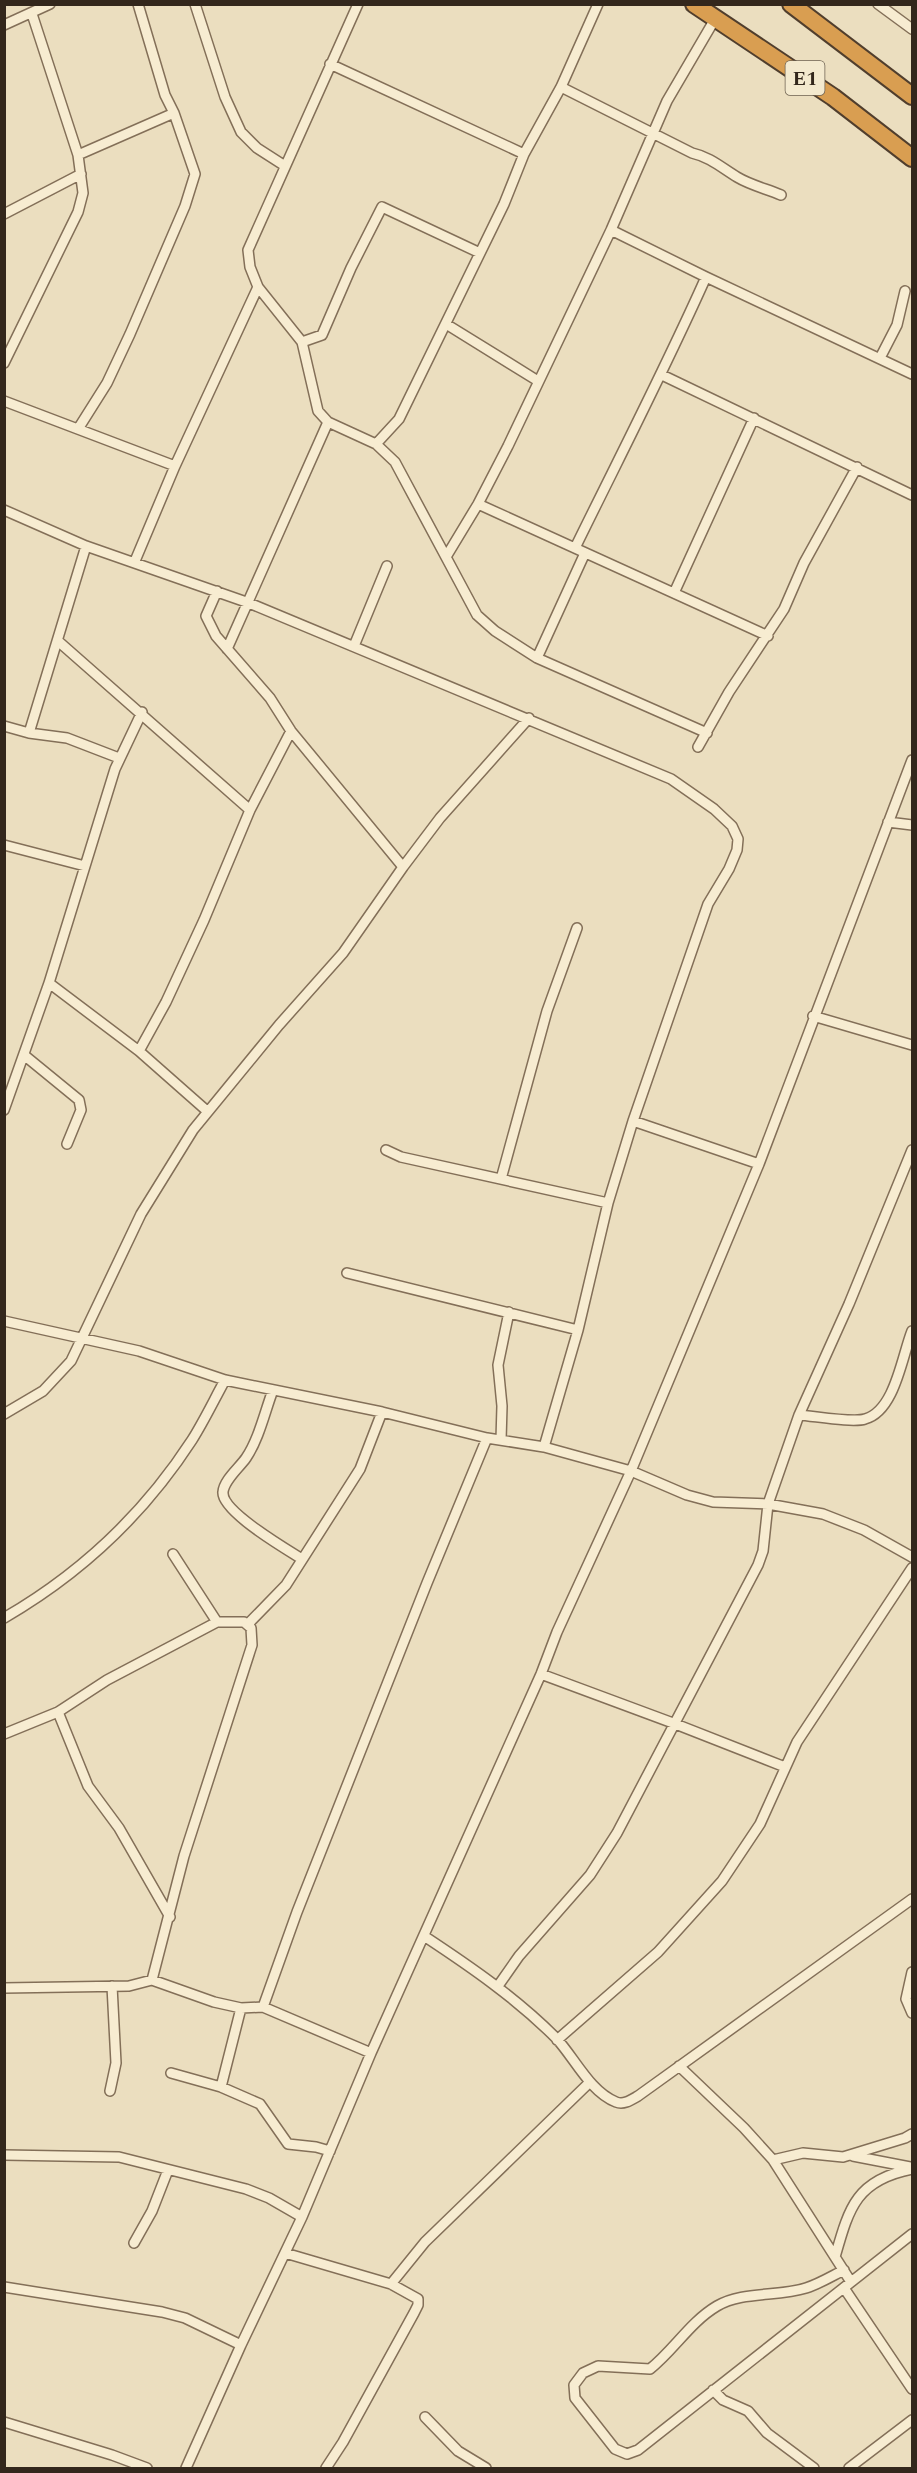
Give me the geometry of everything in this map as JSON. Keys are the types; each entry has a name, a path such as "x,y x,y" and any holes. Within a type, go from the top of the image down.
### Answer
{"highway":[{"name":"E1","path":"694,4 833,97 912,158"},
{"name":"E1","path":"791,4 912,96"}],"street":[{"path":"4,25 50,4"},
{"path":"78,429 107,382 170,244 195,174 174,113 165,95 138,4"},
{"path":"195,4 225,97 241,132 257,148 285,166"},
{"path":"358,4 248,250 250,267 258,287 302,342 318,411 327,422 376,444 395,462 477,615 503,637 537,658 707,733"},
{"path":"376,444 399,419 504,204 525,154 561,87 598,4"},
{"path":"878,4 892,9 912,29"},
{"path":"4,363 78,212 83,193 78,155 32,14"},
{"path":"446,557 478,504 538,381 611,230 667,101 715,19"},
{"path":"330,64 525,154"},
{"path":"561,87 725,167 738,177 781,195"},
{"path":"78,155 174,113"},
{"path":"4,214 81,174"},
{"path":"302,342 322,335 351,268 382,207 480,253"},
{"path":"611,230 706,278 912,374"},
{"path":"575,548 662,375 706,278"},
{"path":"135,561 175,466 258,287"},
{"path":"880,358 897,326 905,291"},
{"path":"446,324 538,381"},
{"path":"662,375 912,495"},
{"path":"4,401 175,466"},
{"path":"674,593 754,418"},
{"path":"227,649 327,422"},
{"path":"698,747 729,692 784,609 804,563 857,468"},
{"path":"478,504 768,636"},
{"path":"4,510 86,546 135,561 249,603 671,779 714,809 732,826 738,838 737,850 729,869 708,904 633,1120 608,1203 578,1330 544,1448"},
{"path":"29,734 86,546"},
{"path":"537,658 585,553"},
{"path":"354,646 387,566"},
{"path":"217,591 206,616 216,636 270,698 291,731 403,867"},
{"path":"58,641 250,810"},
{"path":"4,1110 49,983 119,758 141,712"},
{"path":"4,1414 43,1391 71,1361 141,1214 207,1111 343,953 440,818 529,718"},
{"path":"4,726 29,734 67,738 119,758"},
{"path":"139,1051 166,1002 250,810 291,731"},
{"path":"186,2469 241,2345 302,2217 371,2053 541,1674 556,1632 630,1471 759,1164 813,1016 912,760"},
{"path":"888,822 912,825"},
{"path":"4,845 85,866"},
{"path":"501,1179 547,1011 577,928"},
{"path":"49,983 139,1051 207,1111"},
{"path":"813,1016 912,1045"},
{"path":"24,1055 78,1100 81,1110 67,1144"},
{"path":"633,1120 759,1164"},
{"path":"386,1150 402,1157 608,1203"},
{"path":"498,1986 519,1956 590,1875 631,1806 758,1565 763,1551 768,1504 799,1415 854,1293 912,1150"},
{"path":"347,1273 578,1330"},
{"path":"501,1440 502,1406 498,1365 509,1312"},
{"path":"4,1321 139,1351 225,1380 382,1412 488,1438 544,1448 630,1471 687,1495 712,1502 768,1504 823,1514 864,1530 912,1557"},
{"path":"799,1415 865,1419 881,1410 890,1398 912,1331"},
{"path":"4,1618 58,1584 101,1549 131,1518 193,1439 225,1380"},
{"path":"273,1390 251,1448 225,1485 222,1493 238,1515 302,1559"},
{"path":"248,1624 286,1585 360,1469 382,1412"},
{"path":"262,2007 427,1582 488,1438"},
{"path":"173,1554 217,1622"},
{"path":"557,2040 658,1952 722,1881 760,1824 797,1742 912,1568"},
{"path":"4,1734 58,1712 107,1680 217,1622 240,1621 248,1624 253,1633 252,1645 184,1856 152,1980"},
{"path":"541,1674 785,1767"},
{"path":"58,1712 88,1786 119,1828 170,1917"},
{"path":"424,1936 498,1986 557,2040 590,2082 613,2100 626,2102 638,2097 912,1899"},
{"path":"912,1972 906,1999 912,2013"},
{"path":"4,1988 129,1986 152,1980 214,2002 241,2008 262,2007 371,2053"},
{"path":"110,2091 116,2063 112,1986"},
{"path":"221,2087 241,2008"},
{"path":"679,2066 744,2128 772,2160 844,2270 847,2285 912,2389"},
{"path":"171,2073 221,2087 260,2104 288,2144 330,2151"},
{"path":"391,2284 425,2242 590,2082"},
{"path":"772,2160 793,2154 836,2158 912,2134"},
{"path":"4,2155 119,2157 246,2190 269,2198 302,2217"},
{"path":"850,2155 912,2168"},
{"path":"835,2257 847,2214 853,2203 878,2180 898,2171 912,2168"},
{"path":"134,2243 152,2211 168,2169"},
{"path":"844,2270 806,2288 732,2301 718,2306 698,2321 662,2360 650,2369 598,2366 583,2373 574,2385 574,2398 615,2449 627,2454 638,2450 912,2234"},
{"path":"285,2253 391,2284 416,2297 418,2305 326,2469"},
{"path":"4,2288 162,2312 185,2318 241,2345"},
{"path":"713,2390 723,2400 748,2411 767,2433 814,2469"},
{"path":"425,2417 458,2451 486,2469"},
{"path":"849,2469 912,2420"},
{"path":"5,2424 112,2455 147,2469"}]}
